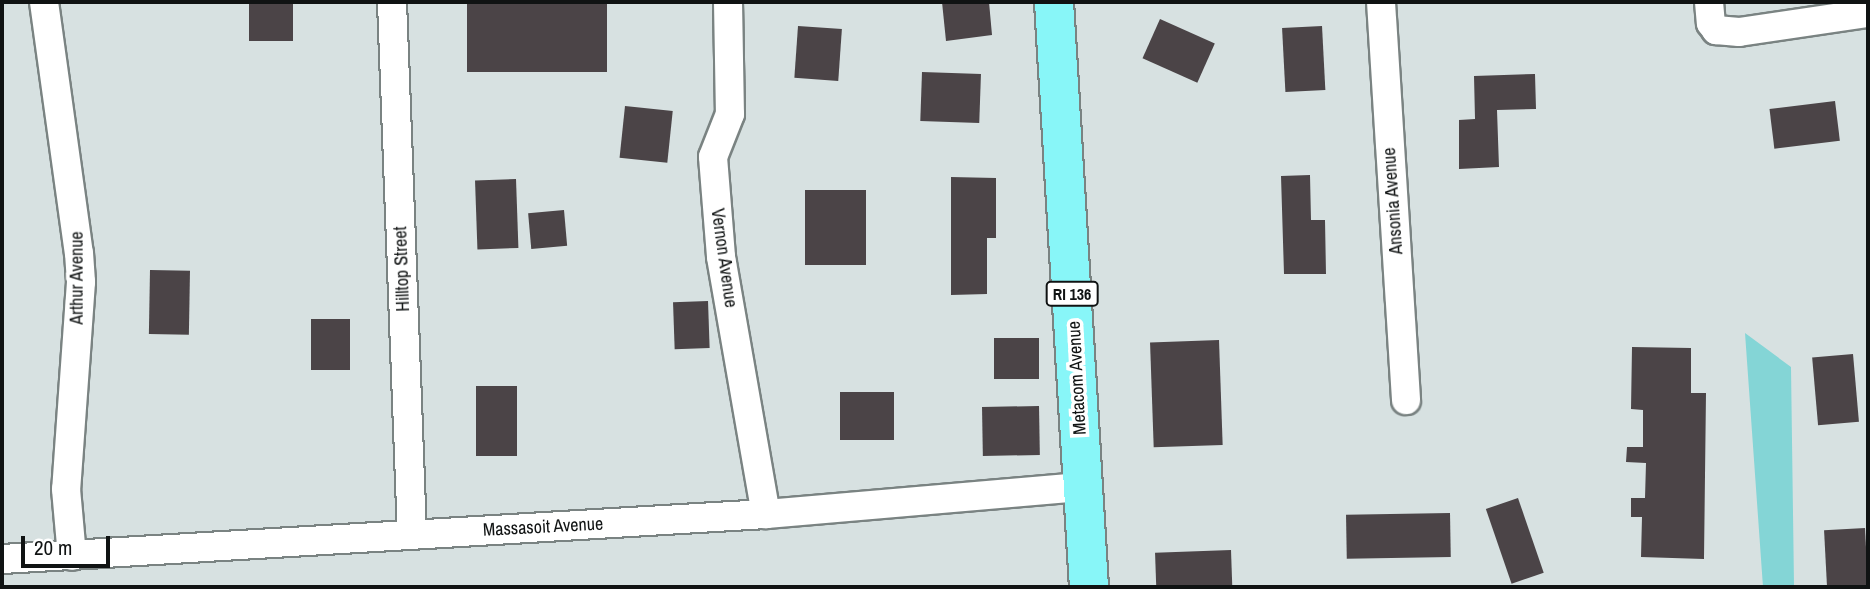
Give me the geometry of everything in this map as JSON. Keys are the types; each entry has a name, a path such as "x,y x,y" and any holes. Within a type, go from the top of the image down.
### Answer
{"main road":[{"name":"Metacom Avenue","path":"1054,2 1089,587"}],"street":[{"name":"Arthur Avenue","path":"44,2 50,64 76,215 79,253 80,282 66,489 72,556"},
{"name":"Hilltop Street","path":"391,2 412,535"},
{"name":"Vernon Avenue","path":"728,2 730,114 713,158 721,257 766,514"},
{"name":"Ansonia Avenue","path":"1381,2 1406,400"},
{"path":"1709,2 1711,23 1716,30 1739,32 1868,13"},
{"name":"Massasoit Avenue","path":"2,558 766,514 1084,487"}],"shaded area":[{"path":"1745,333 1791,367 1794,585 1805,587 1763,587"}],"building":[{"path":"249,2 293,2 293,41 249,41"},
{"path":"467,2 607,2 607,72 467,72"},
{"path":"942,2 989,2 992,35 946,41"},
{"path":"1160,19 1215,43 1197,83 1143,58"},
{"path":"798,26 842,29 838,81 794,78"},
{"path":"1322,26 1325,90 1285,92 1282,28"},
{"path":"922,72 981,74 979,123 920,121"},
{"path":"1535,74 1536,109 1497,110 1499,167 1459,169 1459,120 1475,119 1474,76"},
{"path":"1835,101 1840,141 1774,149 1769,109"},
{"path":"625,106 673,111 667,163 620,158"},
{"path":"1310,175 1311,220 1325,220 1326,274 1284,274 1281,176"},
{"path":"951,177 996,178 996,238 987,238 987,294 951,295"},
{"path":"516,179 518,248 477,249 475,180"},
{"path":"805,190 866,190 866,265 805,265"},
{"path":"564,210 567,246 531,249 528,213"},
{"path":"150,270 190,271 189,335 149,334"},
{"path":"708,301 710,348 675,349 673,302"},
{"path":"311,319 350,319 350,370 311,370"},
{"path":"994,338 1039,338 1039,379 994,379"},
{"path":"1219,340 1223,445 1154,447 1150,342"},
{"path":"1632,347 1691,348 1691,393 1706,393 1704,559 1641,557 1642,517 1631,517 1631,498 1645,498 1646,463 1626,462 1627,447 1643,447 1643,410 1631,409"},
{"path":"1853,354 1859,422 1818,425 1812,358"},
{"path":"476,386 517,386 517,456 476,456"},
{"path":"840,392 894,392 894,440 840,440"},
{"path":"1039,406 1040,455 983,456 982,407"},
{"path":"1518,498 1544,573 1512,584 1486,509"},
{"path":"1450,513 1451,557 1347,559 1346,515"},
{"path":"1865,528 1868,587 1827,587 1824,530"},
{"path":"1231,550 1232,587 1156,587 1155,553"}]}
